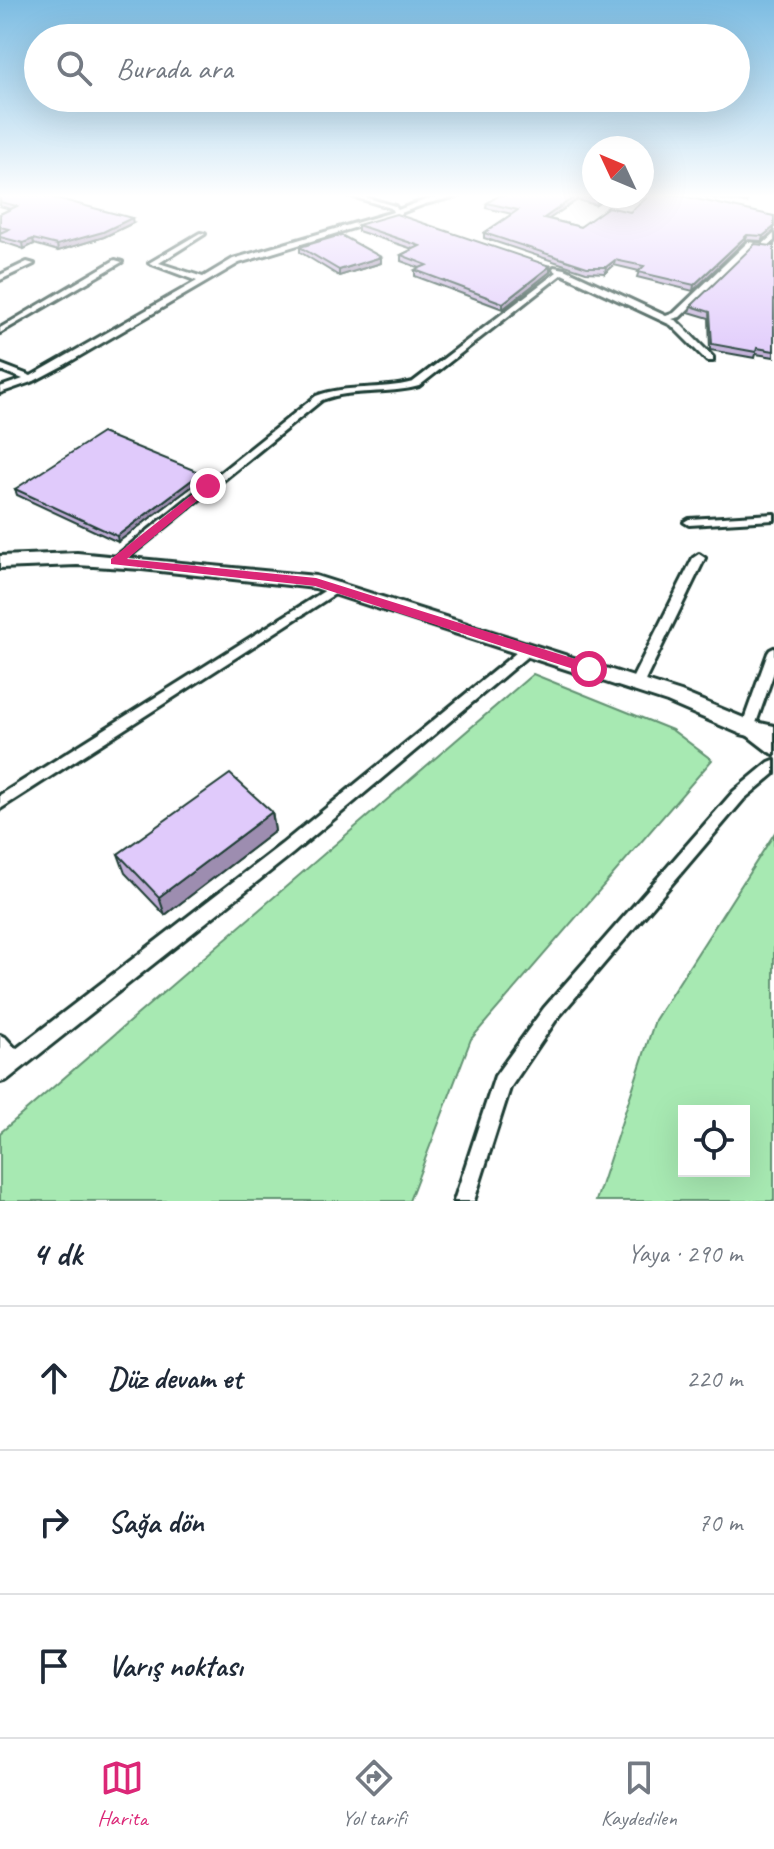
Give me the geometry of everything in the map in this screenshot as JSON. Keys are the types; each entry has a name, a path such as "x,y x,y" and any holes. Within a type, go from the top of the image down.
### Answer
{"street":[{"path":"173,251 153,263 203,280"},
{"path":"0,390 31,379 236,261 264,251"},
{"path":"665,319 677,315 744,251"},
{"path":"0,331 118,262"},
{"path":"0,278 30,264"},
{"path":"549,267 674,323 710,359"},
{"path":"116,561 319,398 350,387 397,389 416,384 562,271"},
{"path":"0,367 31,379"},
{"path":"689,522 774,517"},
{"path":"636,685 699,558"},
{"path":"0,562 116,561 271,576 337,587 636,685 748,728 774,734"},
{"path":"0,803 337,587"},
{"path":"0,1044 6,1067 287,849 526,651"},
{"path":"748,728 774,653"},
{"path":"748,728 774,748"},
{"path":"464,1201 502,1083 550,1014 739,795 774,766"}],"green space":[{"path":"533,674 672,730 712,760 471,1039 409,1201 0,1201 0,1133"},
{"path":"774,834 774,1201 596,1201 655,1020"}],"building":[{"path":"307,251 370,251 381,257 339,270"},
{"path":"409,251 506,251 550,266 503,303 415,270 427,265 401,255"},
{"path":"539,251 730,251 694,285 638,272 644,266 615,260 606,267 587,267"},
{"path":"748,251 774,251 774,351 757,348 756,352 712,344 710,312 691,306"},
{"path":"102,433 201,473 117,536 15,489"},
{"path":"230,774 272,812 159,897 118,854"}],"route":[{"path":"208,486 116,561 316,582 589,669"}]}
